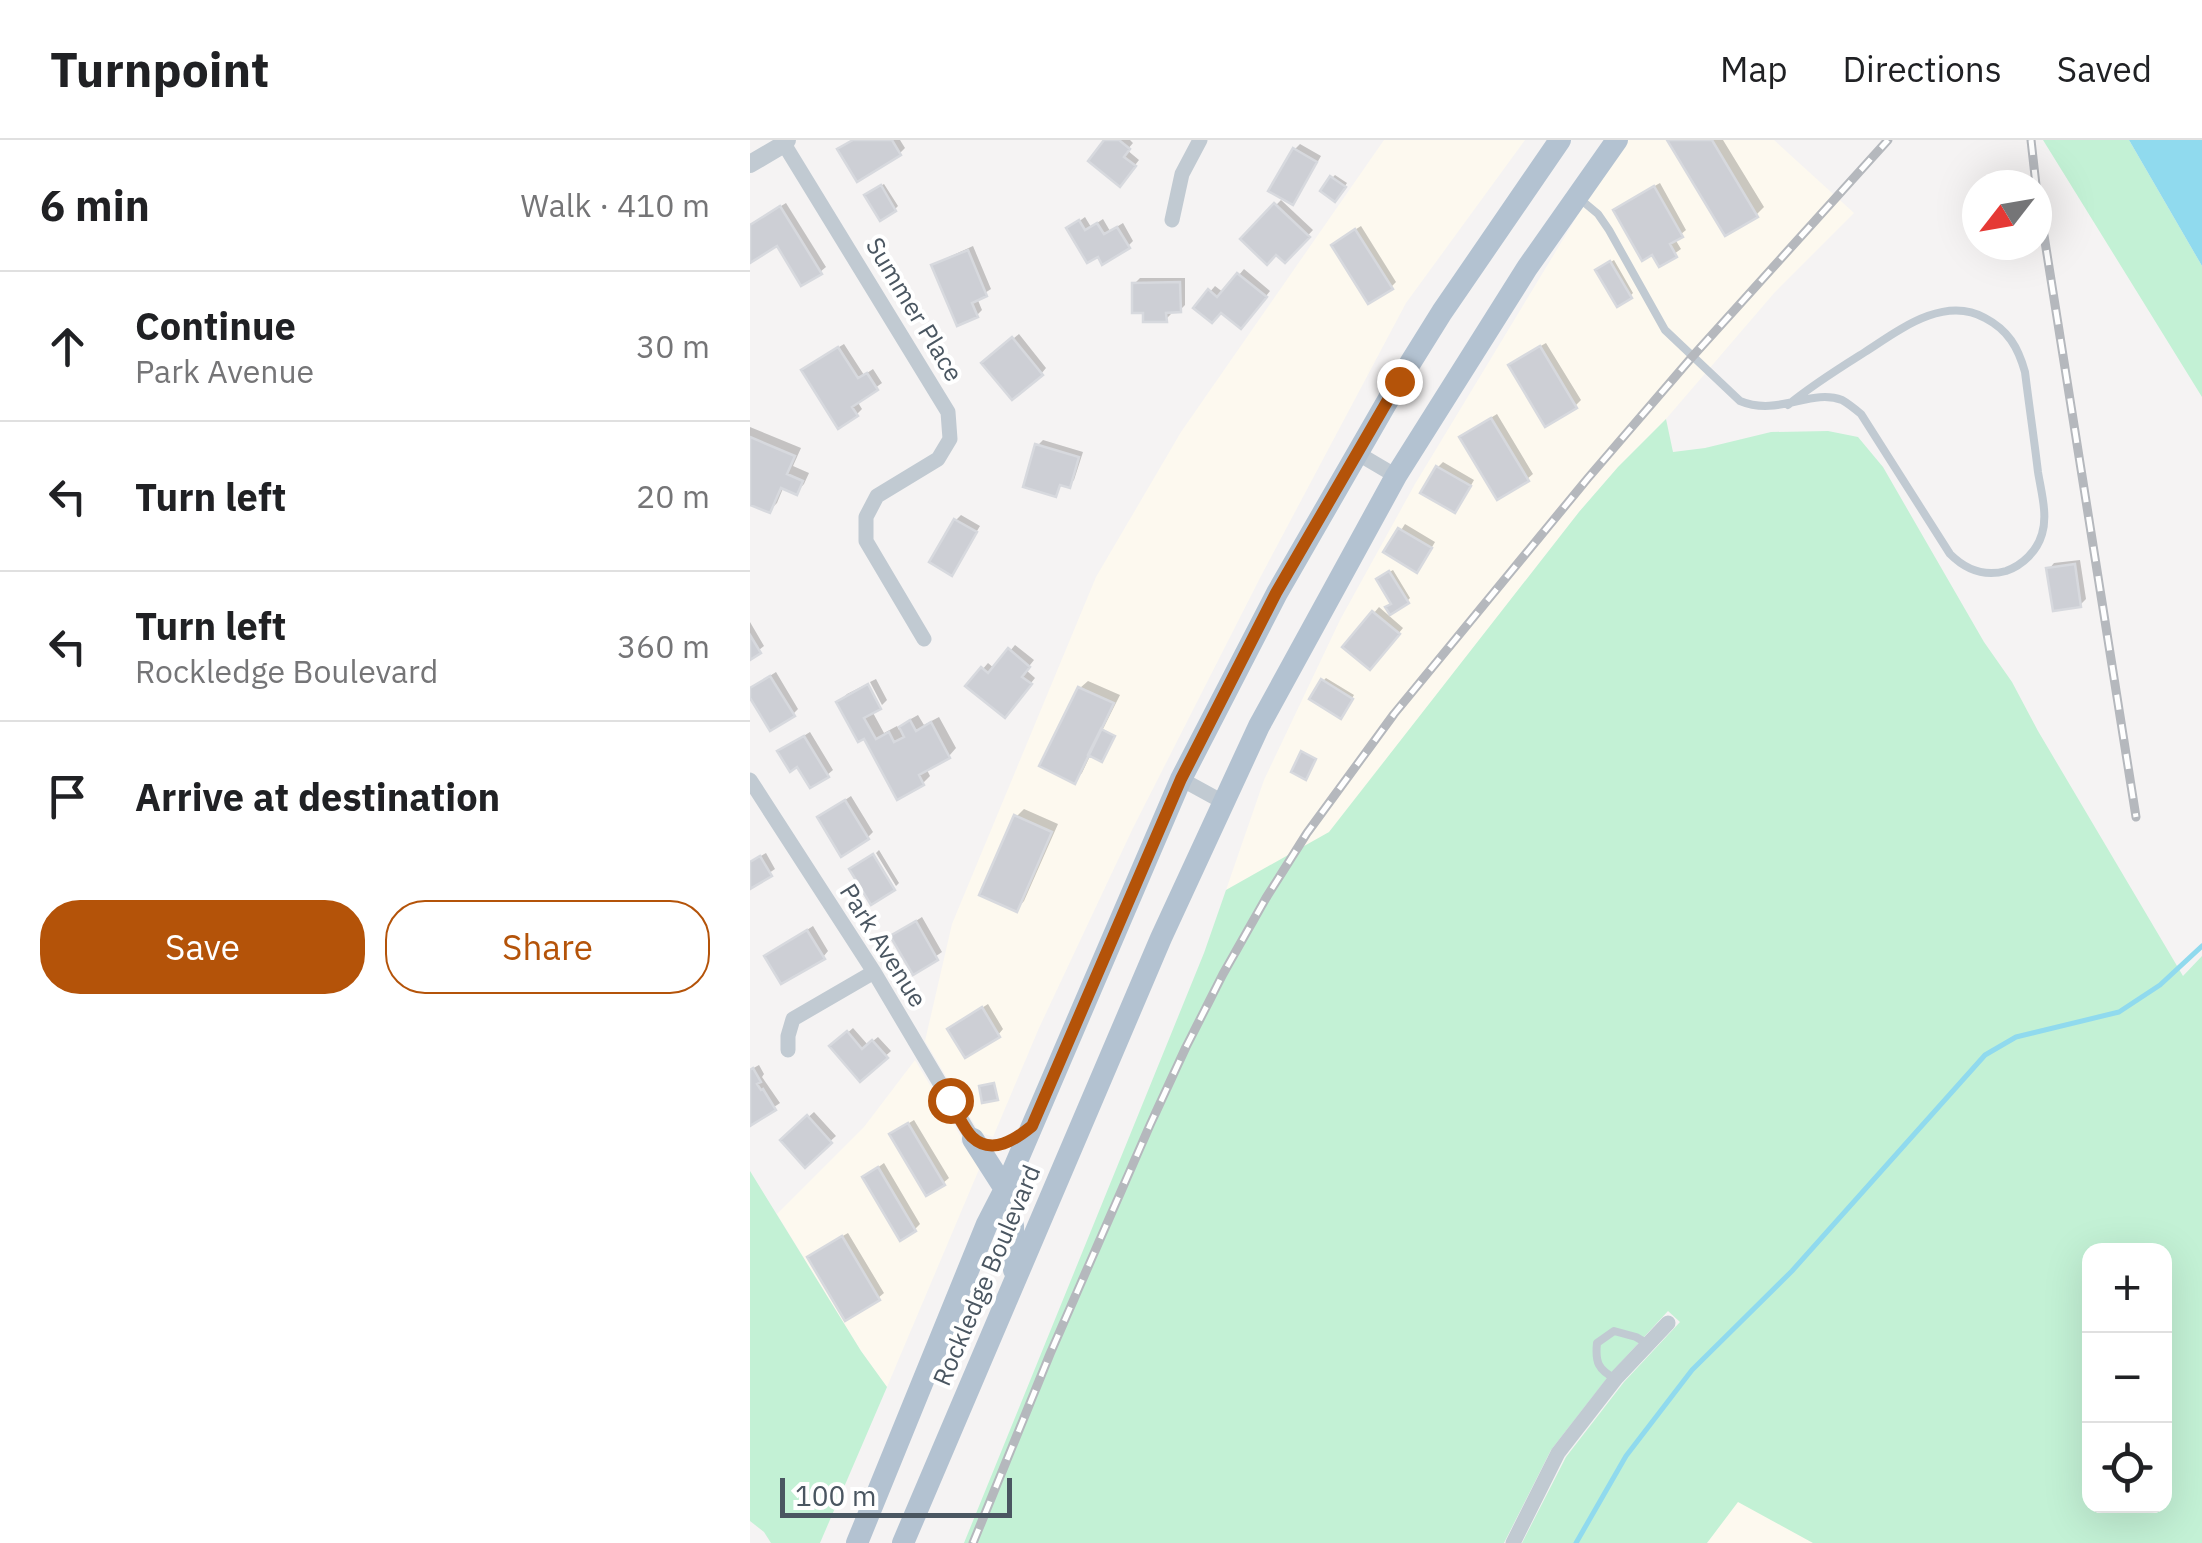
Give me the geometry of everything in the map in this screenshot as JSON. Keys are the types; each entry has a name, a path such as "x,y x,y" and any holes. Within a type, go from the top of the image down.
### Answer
{"main road":[{"name":"Rockledge Boulevard","path":"857,1543 987,1224 1181,779 1276,593 1358,452 1450,300 1560,140"},
{"name":"Rockledge Boulevard","path":"902,1543 1161,938 1259,726 1396,476 1526,268 1616,140"},
{"path":"973,1139 1001,1146 1032,1126"},
{"path":"973,1139 1005,1189 1014,1226 1014,1278"},
{"path":"1017,1160 1056,1181"}],"street":[{"path":"1172,220 1182,174 1200,140"},
{"path":"750,164 786,142"},
{"name":"Summer Place","path":"786,142 948,412 950,440 938,459 877,496 866,516 866,541 924,639"},
{"path":"1358,452 1396,476"},
{"path":"1181,779 1222,802"},
{"name":"Park Avenue","path":"750,780 756,804 874,972 973,1139"},
{"path":"788,1050 793,1019 874,972"},
{"path":"1513,1543 1558,1454 1668,1322"}],"lane":[{"path":"1577,196 1609,230 1665,330 1740,401 1754,406 1788,405 1808,398 1845,402 1861,414 1960,564 1976,572 1993,574 2022,564 2033,552 2043,532 2043,508 2025,372 2009,335 1995,323 1962,310 1930,314 1891,335 1788,405"},
{"path":"1616,1380 1604,1373 1596,1361 1597,1343 1614,1331 1648,1344"}],"shaded area":[{"path":"1384,140 1525,140 1406,303 1133,828 1039,1028 993,1137 979,1132 925,1041 952,924 1096,577 1181,432"},
{"path":"1627,140 1774,140 1854,213 1775,292 1666,419 1579,512 1329,833 1226,890 1264,780 1340,620 1415,484"},
{"path":"915,1060 961,1143 980,1167 887,1387 777,1214 864,1127"},
{"path":"1738,1501 1813,1543 1707,1543"}],"green space":[{"path":"2043,140 2129,140 2202,266 2202,397"},
{"path":"1666,419 1673,452 1771,432 1828,431 1858,437 1883,467 2183,976 2202,956 2202,1543 1813,1543 1738,1502 1707,1543 1522,1543 1566,1457 1624,1382 1680,1322 1668,1311 1611,1373 1551,1450 1504,1543 964,1543 1204,953 1226,890 1329,832 1579,512"},
{"path":"750,1171 887,1387 820,1543 771,1543 750,1521"}],"water":[{"path":"2129,140 2202,140 2202,266"}],"building":[{"path":"853,140 892,140 901,155 857,182 837,149"},
{"path":"1104,140 1119,140 1130,149 1124,157 1136,166 1120,187 1088,161"},
{"path":"1667,140 1712,140 1758,217 1725,236"},
{"path":"1293,148 1317,162 1293,205 1268,191"},
{"path":"1330,176 1346,187 1335,202 1320,191"},
{"path":"881,185 896,211 880,221 864,195"},
{"path":"1654,186 1683,237 1670,244 1677,257 1659,267 1652,255 1642,261 1613,210"},
{"path":"1274,203 1310,237 1285,263 1276,255 1267,265 1240,239"},
{"path":"780,206 822,274 801,286 777,246 750,263 750,225"},
{"path":"1079,220 1085,230 1097,223 1104,234 1117,227 1130,248 1102,265 1098,257 1087,263 1066,228"},
{"path":"1355,229 1393,289 1368,304 1331,245"},
{"path":"968,250 987,296 972,303 978,317 957,326 931,265"},
{"path":"1610,261 1632,298 1617,307 1595,270"},
{"path":"1237,273 1267,297 1241,329 1221,313 1212,323 1193,308 1208,289 1217,297"},
{"path":"1180,282 1181,312 1166,313 1167,322 1143,322 1143,313 1132,313 1132,283"},
{"path":"1012,337 1043,375 1012,400 981,363"},
{"path":"1540,346 1577,408 1545,427 1508,365"},
{"path":"838,347 858,378 867,373 878,390 852,407 858,416 838,429 801,370"},
{"path":"1491,418 1529,481 1497,500 1459,437"},
{"path":"750,437 795,456 787,474 803,481 797,495 781,488 770,513 750,505"},
{"path":"1035,444 1079,457 1070,488 1060,485 1056,497 1023,487"},
{"path":"1436,466 1471,486 1455,513 1420,493"},
{"path":"954,519 977,532 952,576 929,562"},
{"path":"1398,528 1432,548 1417,573 1383,552"},
{"path":"2075,564 2081,607 2053,611 2046,568"},
{"path":"1389,571 1409,603 1390,615 1385,607 1391,604 1376,579"},
{"path":"1372,611 1400,634 1370,670 1342,647"},
{"path":"750,635 761,653 750,660"},
{"path":"1008,648 1030,667 1022,677 1032,684 1005,718 965,686 981,667 988,673"},
{"path":"770,676 795,716 770,731 750,698 750,688"},
{"path":"1321,679 1353,699 1341,719 1309,699"},
{"path":"868,684 881,709 864,718 876,739 889,732 894,742 904,737 899,727 910,720 916,731 931,722 950,758 919,775 924,785 897,800 864,739 858,742 836,702"},
{"path":"1078,687 1114,703 1075,784 1039,766"},
{"path":"1101,729 1115,736 1102,762 1088,755"},
{"path":"804,736 829,777 810,788 797,767 790,772 777,751"},
{"path":"1301,751 1316,759 1306,780 1291,772"},
{"path":"845,800 869,839 841,857 817,817"},
{"path":"1014,815 1052,832 1017,912 979,895"},
{"path":"873,854 895,890 871,905 849,869"},
{"path":"760,856 772,876 750,889 750,862"},
{"path":"916,921 938,960 913,975 890,936"},
{"path":"807,930 825,959 781,984 764,956"},
{"path":"982,1007 1000,1037 965,1058 947,1029"},
{"path":"847,1031 862,1049 872,1040 888,1058 860,1082 829,1046"},
{"path":"753,1068 761,1082 757,1084 776,1110 750,1126 750,1070"},
{"path":"994,1083 998,1100 982,1103 979,1086"},
{"path":"807,1115 832,1143 805,1168 780,1140"},
{"path":"908,1123 945,1185 926,1196 889,1134"},
{"path":"878,1167 916,1231 900,1241 862,1177"},
{"path":"842,1236 880,1300 845,1321 807,1257"}],"waterway":[{"path":"1576,1543 1626,1456 1692,1370 1792,1271 1985,1055 2016,1037 2119,1012 2160,985 2202,946"}],"railway":[{"path":"973,1543 1050,1354 1186,1047 1223,974 1307,833 1394,714 1588,478 1888,140"},
{"path":"2031,140 2034,170"},
{"path":"2048,260 2136,817"}],"route":[{"path":"950,1100 973,1139 986,1144 1001,1146 1032,1126 1181,779 1276,593 1399,381"}]}
